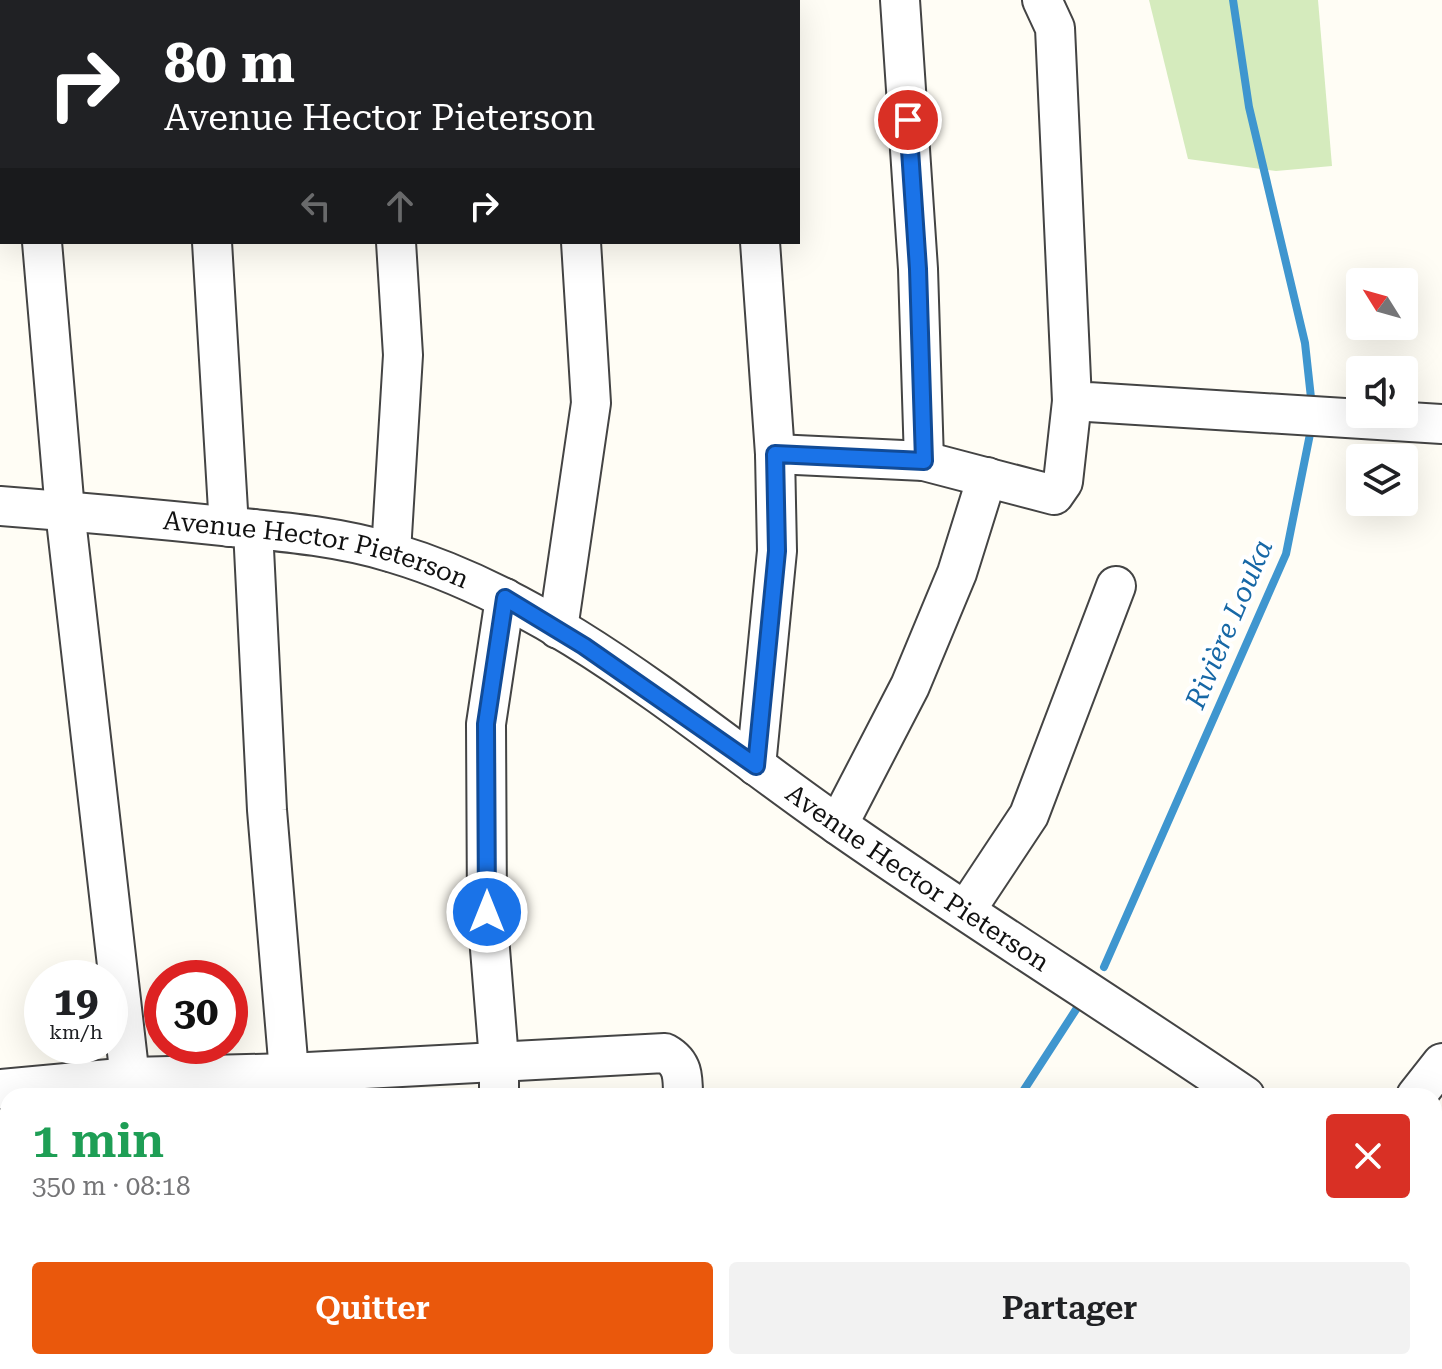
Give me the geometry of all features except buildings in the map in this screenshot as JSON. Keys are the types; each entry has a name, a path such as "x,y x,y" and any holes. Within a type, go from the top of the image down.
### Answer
{"street":[{"path":"900,0 918,269 924,461"},
{"path":"775,454 924,461 1051,495 1059,492 1072,401 1055,28 1042,0"},
{"path":"42,244 65,511 132,1086"},
{"path":"212,244 241,528 290,1084"},
{"path":"391,552 403,355 396,244"},
{"path":"558,629 591,403 581,244"},
{"path":"756,766 777,551 775,454 760,244"},
{"path":"1072,401 1442,424"},
{"path":"838,825 910,686 957,573 987,477"},
{"name":"Avenue Hector Pieterson","path":"0,506 316,536 391,552 454,574 505,598 558,629 716,735 838,825 1233,1088"},
{"path":"966,910 1029,815 1116,586"},
{"path":"499,1078 487,912 486,724 505,598"},
{"path":"44,1088 499,1078 665,1053 677,1060 683,1075 683,1088"},
{"path":"1422,1088 1442,1063"}],"green space":[{"path":"1149,0 1318,0 1332,166 1276,171 1188,159"}],"waterway":[{"name":"Rivière Louka","path":"1233,0 1249,107 1305,343 1312,407"},
{"name":"Rivière Louka","path":"1104,967 1286,554 1312,424"},
{"name":"Rivière Louka","path":"1025,1088 1077,1008"}],"route":[{"path":"487,912 486,724 505,598 584,646 716,735 756,766 777,551 775,454 892,457 924,461 918,269 908,120"}]}
